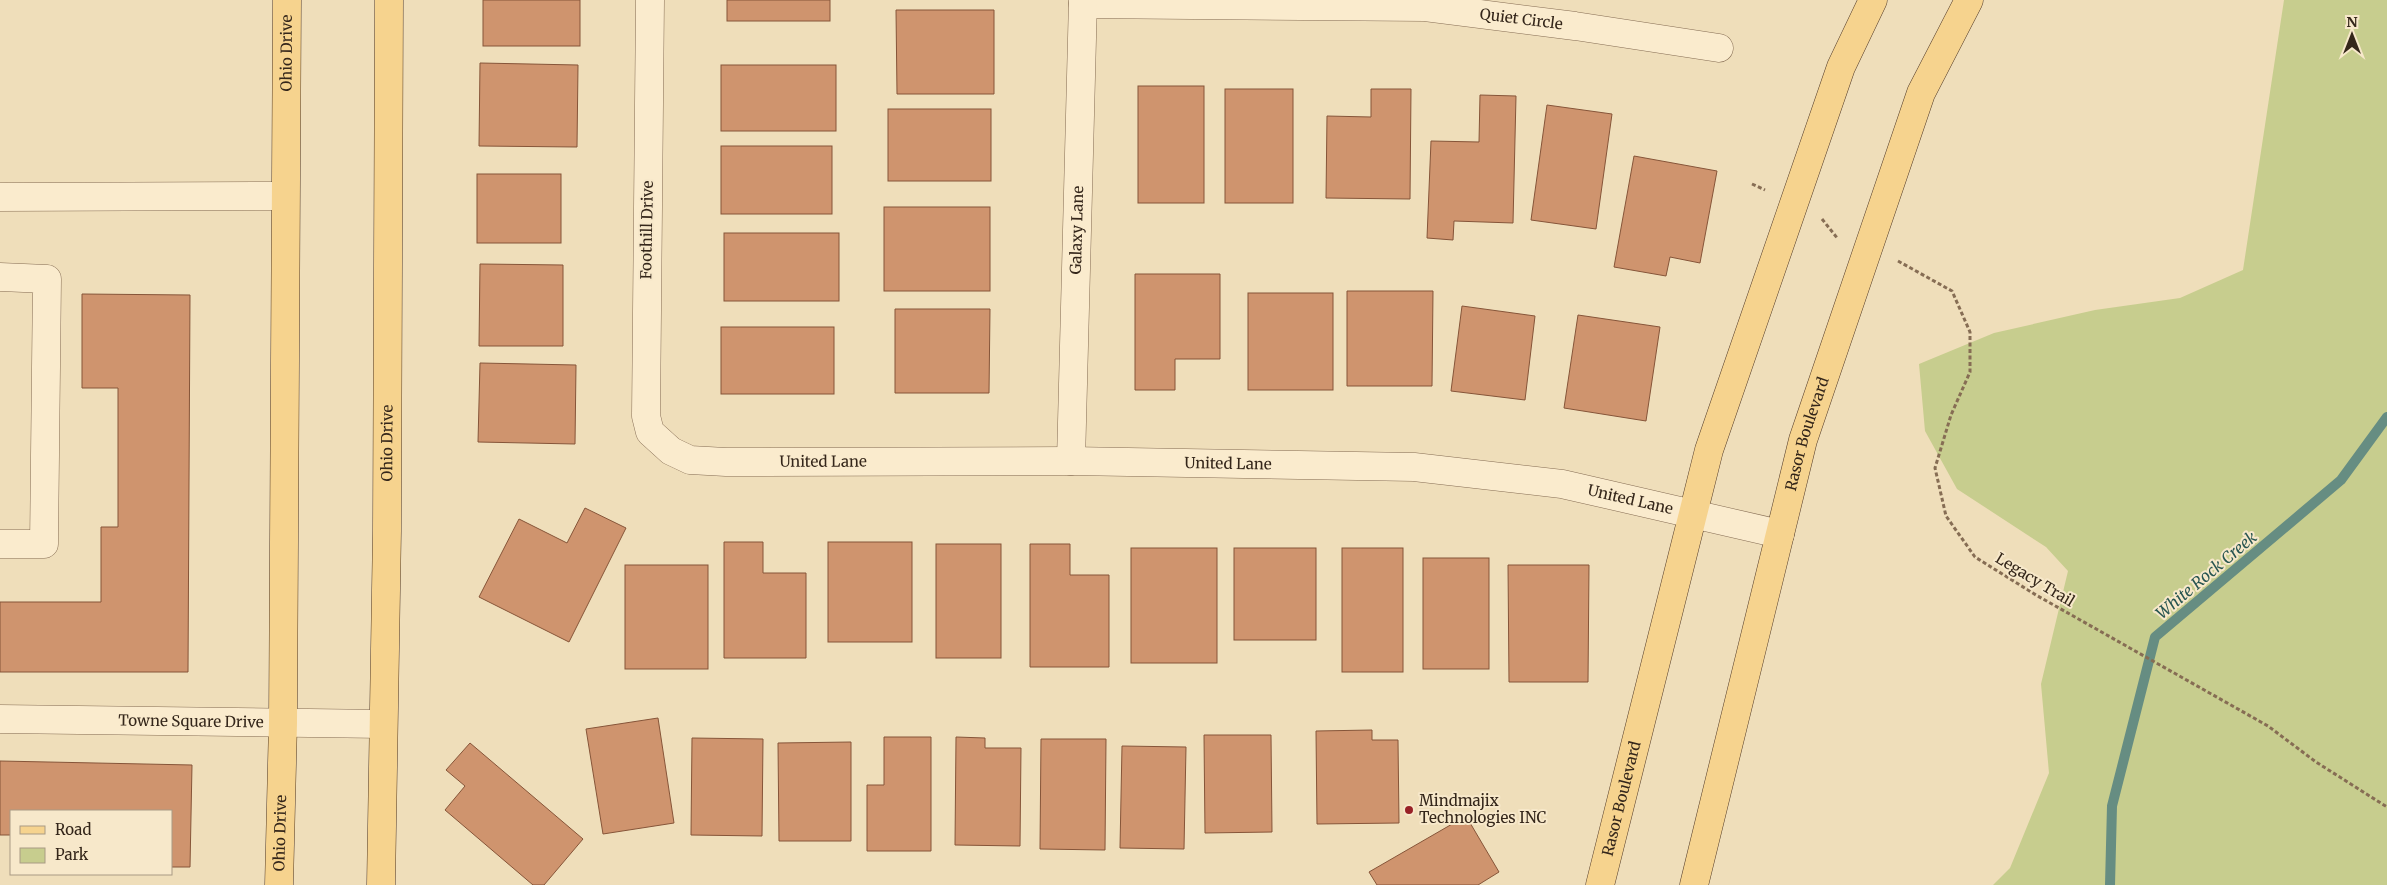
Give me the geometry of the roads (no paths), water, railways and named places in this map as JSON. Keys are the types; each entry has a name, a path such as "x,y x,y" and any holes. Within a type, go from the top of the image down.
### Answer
{"main road":[{"name":"Ohio Drive","path":"279,885 282,723 287,0"},
{"name":"Ohio Drive","path":"381,885 387,531 389,0"},
{"name":"Rasor Boulevard","path":"1600,885 1708,450 1841,67 1874,0"},
{"name":"Rasor Boulevard","path":"1694,885 1803,440 1921,93 1969,0"}],"street":[{"name":"Foothill Drive","path":"650,0 646,416 650,432 671,450"},
{"name":"Quiet Circle","path":"1083,2 1425,7 1575,26 1719,48"},
{"name":"Galaxy Lane","path":"1071,461 1083,2"},
{"path":"0,197 285,196"},
{"path":"0,277 47,279 44,544 0,544"},
{"name":"United Lane","path":"671,450 690,460 726,462 1071,461 1414,467 1562,484 1780,534"},
{"name":"Towne Square Drive","path":"0,718 383,724"}],"waterway":[{"name":"White Rock Creek","path":"2110,885 2112,806 2155,637 2341,480 2387,417"}],"place":[{"name":"Mindmajix Technologies INC","path":"1409,810"}]}
